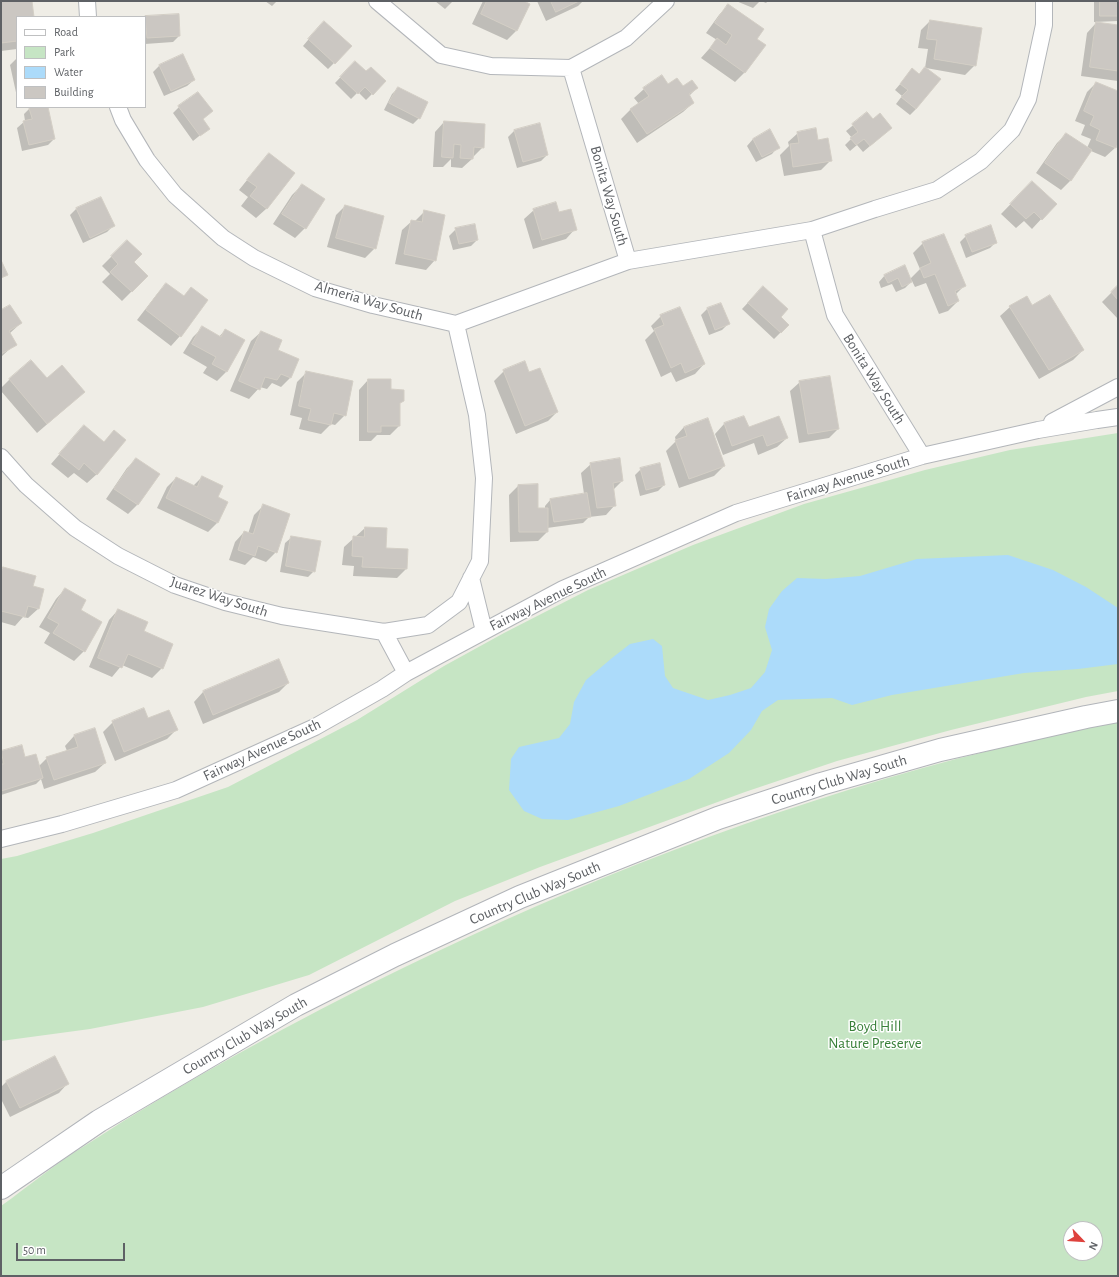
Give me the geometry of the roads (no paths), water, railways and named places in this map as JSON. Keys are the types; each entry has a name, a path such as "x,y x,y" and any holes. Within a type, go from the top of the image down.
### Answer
{"street":[{"path":"87,1 88,16"},
{"path":"377,1 441,55 491,66 571,68 626,38 666,1"},
{"name":"Bonita Way South","path":"571,68 628,261 812,230 937,190 981,161 1012,130 1028,99 1044,25 1044,1"},
{"name":"Almeria Way South","path":"118,108 123,120 147,160 175,195 223,238 254,258 314,288 373,306 456,324"},
{"name":"Bonita Way South","path":"812,230 835,315 922,456"},
{"path":"406,673 384,632 428,625 459,602 480,561 484,478 477,415 456,324 628,261"},
{"path":"1038,430 1118,387"},
{"name":"Fairway Avenue South","path":"1,839 62,824 176,790 315,727 382,689 406,673 563,589 736,513 922,456 1038,430 1118,418"},
{"name":"Juarez Way South","path":"1,457 26,485 75,528 118,556 175,585 225,602 282,616 384,632"},
{"path":"471,578 484,631"},
{"name":"Country Club Way South","path":"1,1188 100,1121 296,1005 395,955 520,897 718,818 821,784 940,750 1086,716 1118,711"}],"water":[{"path":"1008,555 1053,570 1086,587 1118,608 1118,664 1024,673 892,695 852,705 832,698 778,700 762,711 751,730 729,753 689,779 619,806 568,820 542,819 524,811 509,790 511,759 519,747 559,738 570,724 574,702 586,680 630,644 653,639 662,646 665,676 673,688 708,700 730,695 751,688 765,672 772,650 765,627 769,609 782,591 797,578 826,579 860,576 917,559"}],"park label":[{"name":"Boyd Hill Nature Preserve","path":"875,1034"}]}
